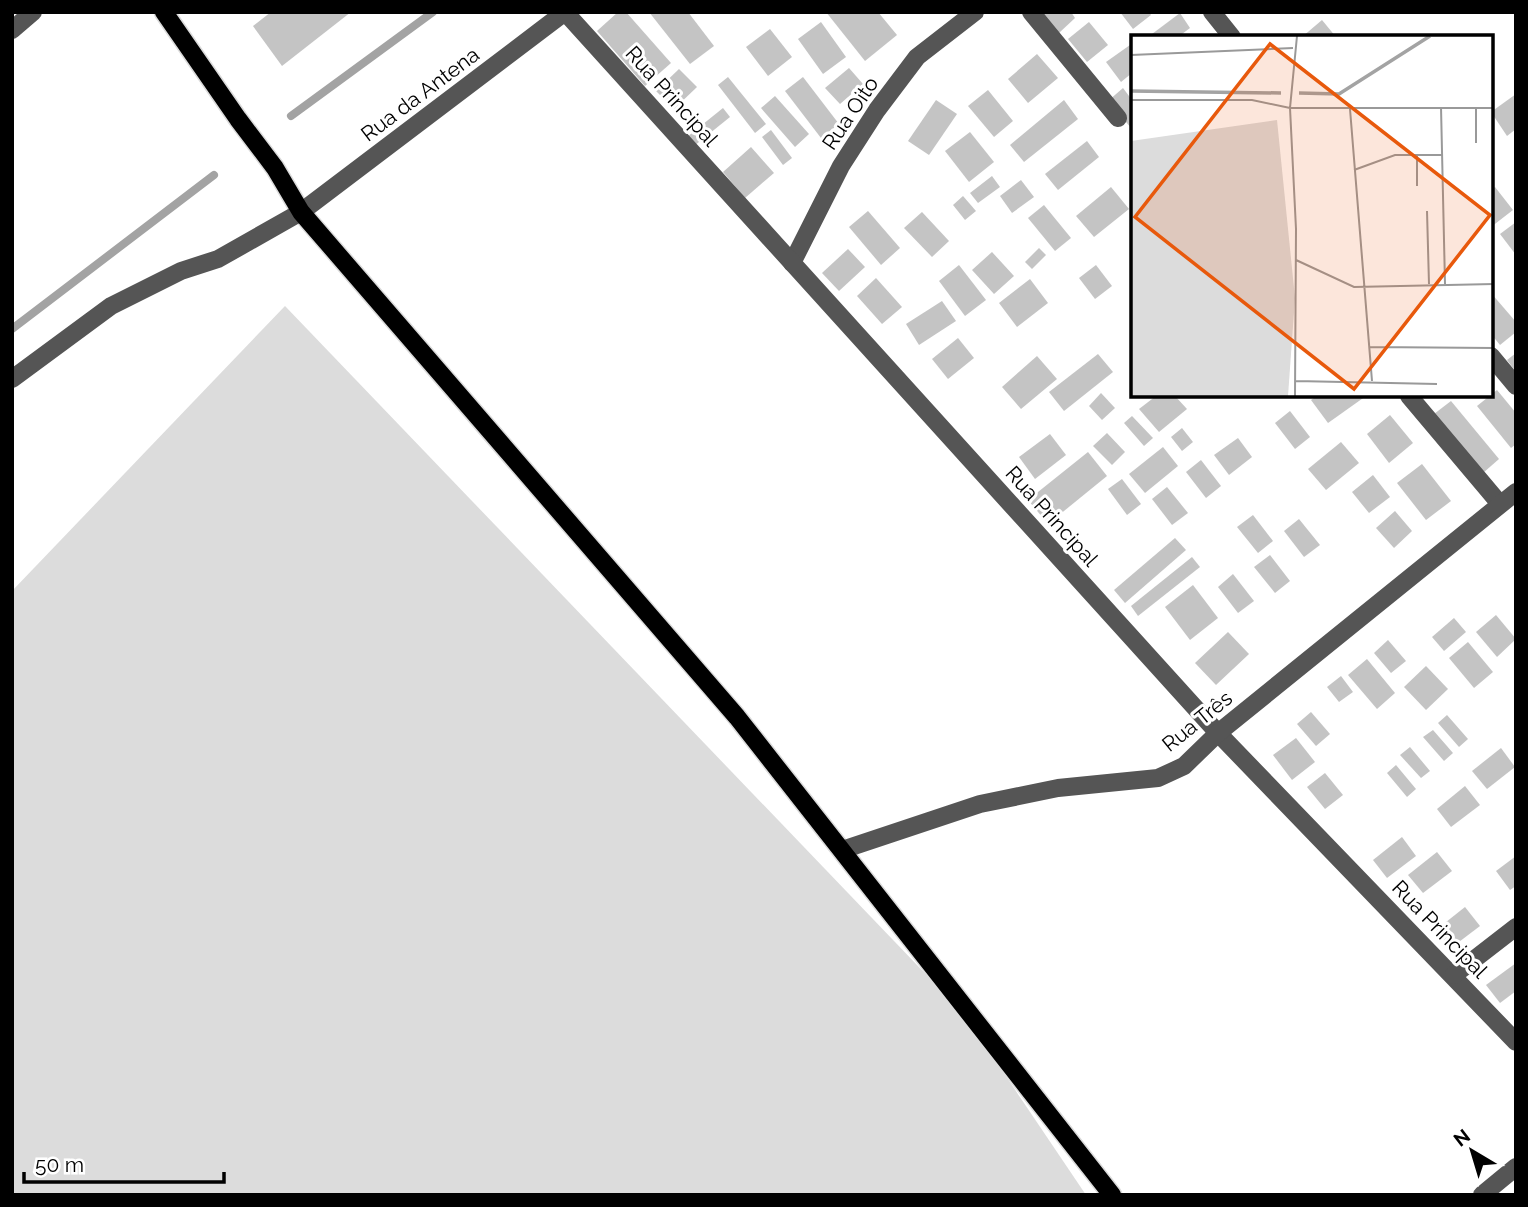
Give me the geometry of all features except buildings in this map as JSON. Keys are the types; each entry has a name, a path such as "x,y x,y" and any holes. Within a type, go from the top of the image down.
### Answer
{"main road":[{"path":"164,12 275,168 301,212 737,717 1112,1195"}],"street":[{"path":"12,30 33,12"},
{"name":"Rua da Antena","path":"12,379 111,306 181,271 218,259 301,212 565,12"},
{"name":"Rua Principal","path":"565,12 1218,733 1516,1042"},
{"name":"Rua Oito","path":"792,263 841,166 877,110 917,57 975,12"},
{"path":"1031,12 1118,118"},
{"path":"1212,12 1230,35"},
{"path":"1493,358 1516,386"},
{"path":"1410,397 1500,504"},
{"name":"Rua Três","path":"842,850 980,804 1058,788 1158,778 1184,766 1218,733 1516,492"},
{"path":"1454,975 1516,927"},
{"path":"1482,1195 1516,1167"}],"shaded area":[{"path":"285,306 964,1014 1086,1195 12,1195 12,591"}],"waterway":[{"path":"291,116 433,12"},
{"path":"12,329 214,175"}]}
